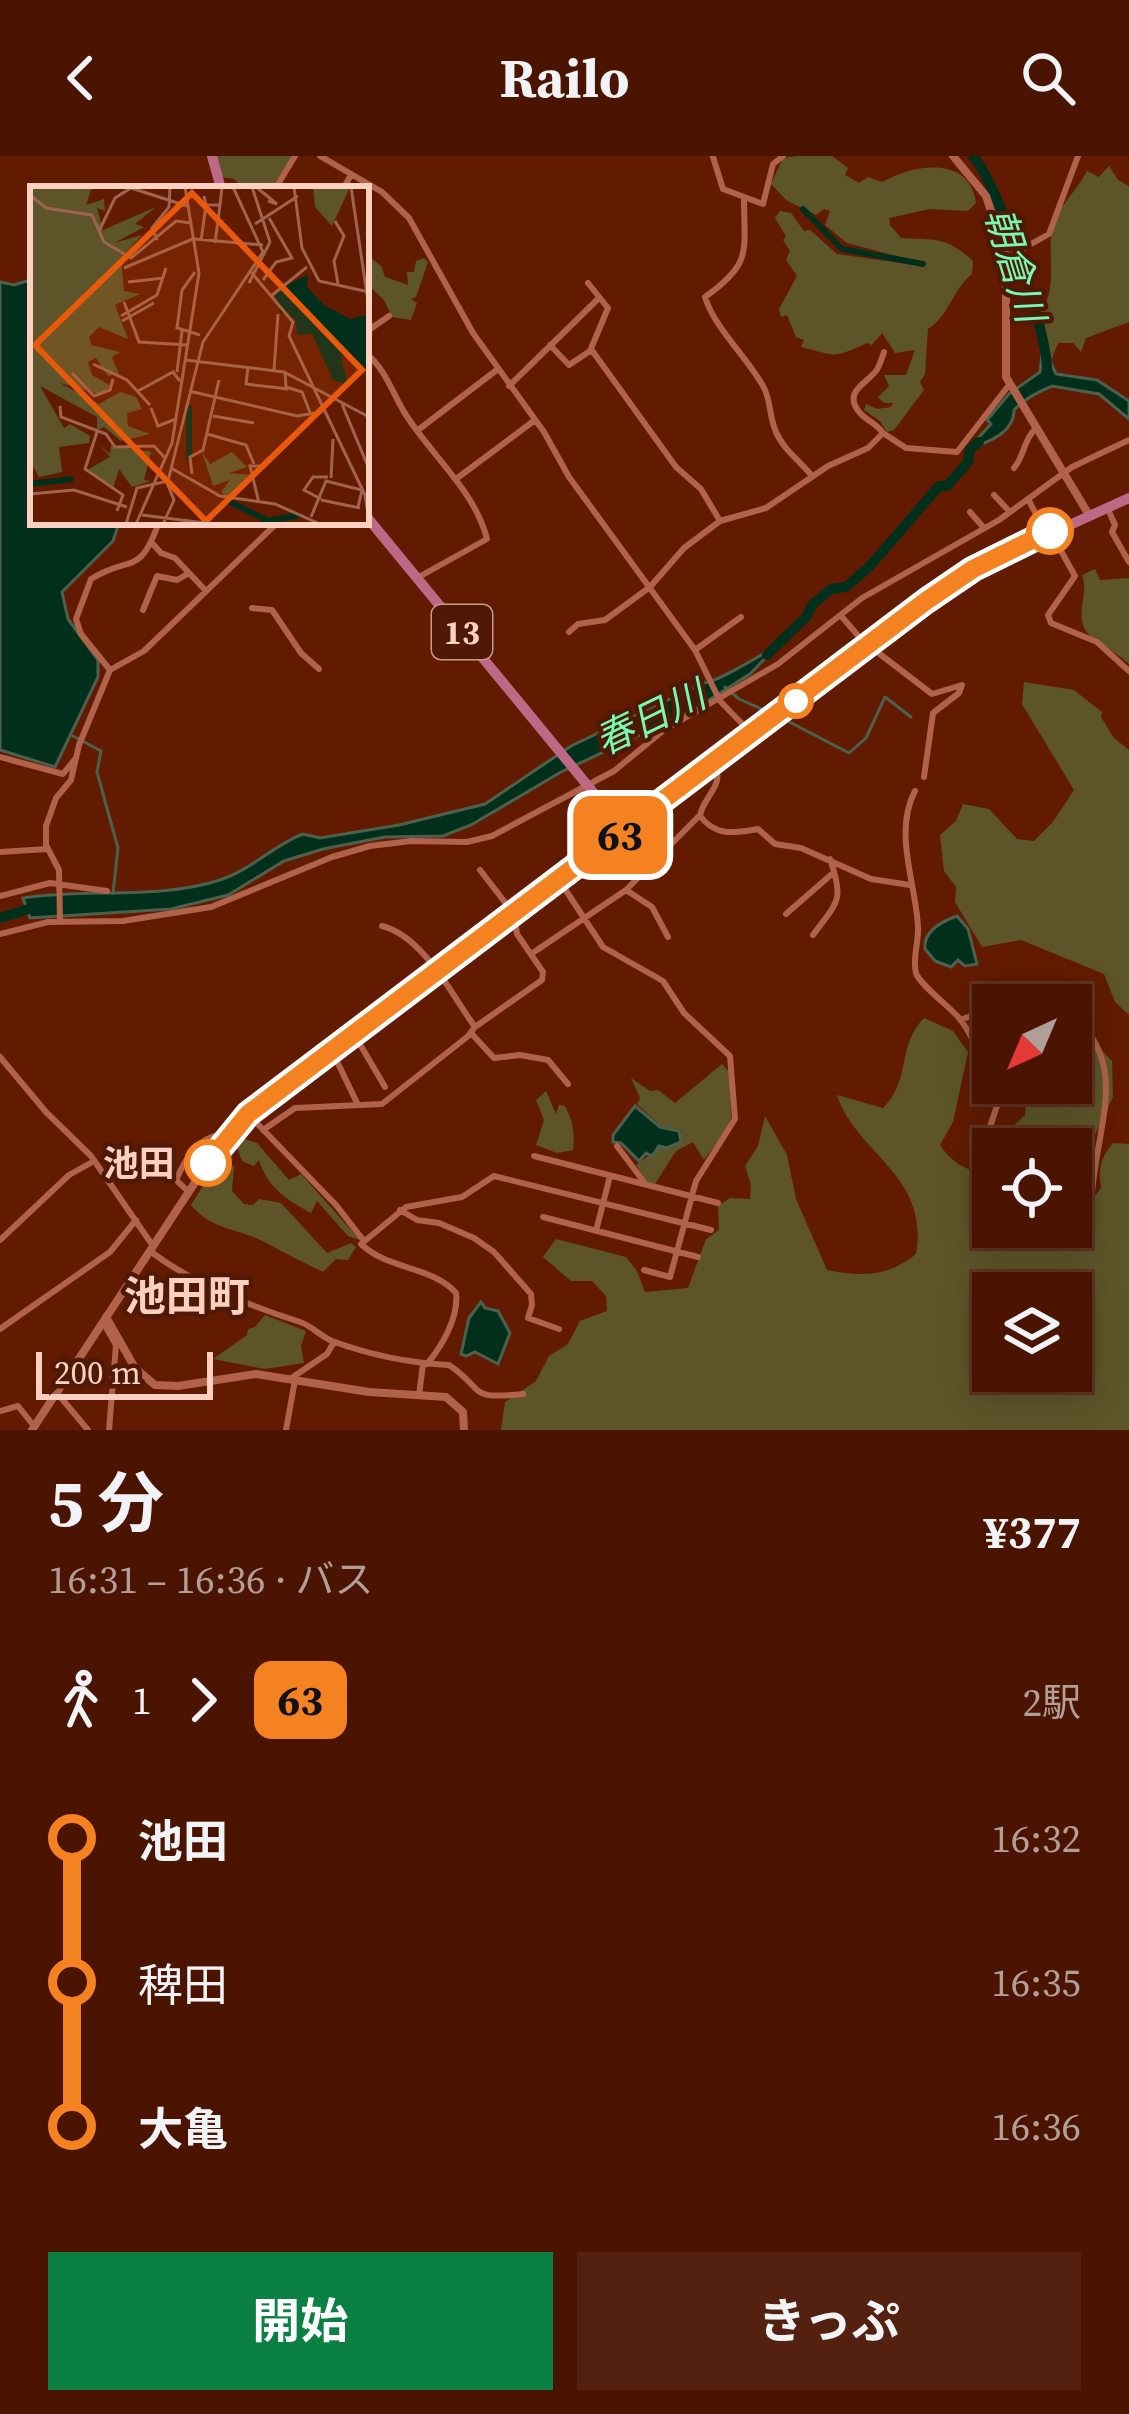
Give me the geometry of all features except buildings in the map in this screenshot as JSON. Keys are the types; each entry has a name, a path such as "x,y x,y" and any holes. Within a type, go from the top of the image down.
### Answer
{"main road":[{"path":"212,156 220,186"},
{"path":"953,156 986,196 1008,257 1004,367 1010,387 1089,515"},
{"path":"33,1428 189,1192 248,1114 973,569 1129,498"},
{"name":"13","path":"369,521 625,831"},
{"path":"105,1320 135,1368 155,1385 170,1387 256,1374 419,1395 453,1400 463,1412 464,1430"}],"street":[{"path":"277,186 295,156"},
{"path":"320,156 382,192 409,218 497,369 695,650 719,700 753,735"},
{"path":"713,157 723,189 763,204 773,164 783,156"},
{"path":"1008,257 1049,234 1078,156"},
{"path":"345,186 351,175"},
{"path":"744,197 740,267 705,297 710,313 767,392 780,441 813,477"},
{"path":"550,345 569,365 591,349 608,308 588,284"},
{"path":"509,386 598,298"},
{"path":"369,330 389,316"},
{"path":"591,349 676,467 701,489 720,521"},
{"path":"884,352 880,367 855,387 854,394 860,413 905,448 957,452 1010,387"},
{"path":"369,357 380,366 388,387 485,524 487,539 417,578"},
{"path":"418,430 497,369"},
{"path":"456,478 535,420"},
{"path":"1014,468 1023,456 1025,439 1035,429"},
{"path":"569,632 578,624 605,620 650,587 684,548 720,521 766,508 868,448 883,433"},
{"path":"0,934 60,920 139,919 211,907 370,846 477,841 507,829 625,763 664,730 778,664 873,591 1010,512 1097,452 1129,440"},
{"path":"994,495 1010,512"},
{"path":"1028,499 1075,577 1051,605 1052,623 1096,642 1129,671"},
{"path":"1107,507 1115,525 1112,532 1129,562"},
{"path":"970,512 983,528"},
{"path":"110,670 77,628 87,584 98,574 137,563 158,525"},
{"path":"60,920 58,870 45,835 51,808 71,780 80,742 110,670 144,651 275,525"},
{"path":"152,543 206,591"},
{"path":"143,610 157,576 177,580 189,573"},
{"path":"252,608 272,610 319,669"},
{"path":"841,616 868,646 932,694 962,685 959,693 933,713 924,777"},
{"path":"695,650 741,617"},
{"path":"0,758 54,775 63,774 77,756"},
{"path":"531,954 626,890 700,816 716,787 714,764"},
{"path":"914,791 905,819 910,885 919,923 914,968 917,978 974,1040 998,1103 990,1128"},
{"path":"700,816 715,831 758,829 776,844 801,848 871,879 910,885"},
{"path":"0,852 47,848"},
{"path":"813,934 837,904 830,859"},
{"path":"262,1130 295,1108 375,1106 387,1101 542,980 543,972 517,934 514,914 480,870"},
{"path":"786,914 834,872"},
{"path":"559,880 603,947 663,981 684,1013 730,1056 735,1119 696,1181 670,1277 644,1270"},
{"path":"0,896 50,883 107,890"},
{"path":"626,890 652,907 668,937"},
{"path":"382,926 398,930 436,973 494,1058 520,1055 548,1060 568,1084"},
{"path":"960,1020 972,1016"},
{"path":"1092,1028 1110,1050"},
{"path":"354,1034 385,1087"},
{"path":"332,1051 358,1105"},
{"path":"0,1057 94,1161 137,1219 152,1249 212,1288 274,1317 304,1323 334,1342 398,1362 454,1368 481,1394 523,1394"},
{"path":"1092,1192 1094,1162 1117,1088"},
{"path":"248,1114 337,1205 364,1241"},
{"path":"189,1192 176,1180 188,1155 203,1141 229,1134"},
{"path":"617,1146 646,1185"},
{"path":"534,1156 718,1203"},
{"path":"0,1240 69,1175 94,1161"},
{"path":"419,1395 425,1364 443,1345 458,1303 456,1293 438,1278 384,1260 361,1244 400,1210 462,1197 494,1176 711,1230"},
{"path":"596,1231 610,1176"},
{"path":"400,1210 482,1242 531,1294 528,1318 559,1329"},
{"path":"543,1217 698,1257"},
{"path":"0,1329 110,1252 137,1219"},
{"path":"105,1320 116,1345 109,1430"},
{"path":"286,1430 293,1379 327,1354 334,1342"},
{"path":"57,1393 88,1430"},
{"path":"0,1411 18,1406 33,1428"}],"shaded area":[{"path":"216,156 292,156 273,186 241,186 234,179 220,177"},
{"path":"832,156 848,168 845,175 859,183 868,177 882,182 910,171 940,168 964,177 972,188 976,203 968,211 930,209 889,218 901,238 947,243 973,261 972,274 928,329 925,374 920,382 924,390 894,430 887,432 864,410 866,404 877,409 891,407 893,403 878,397 889,386 884,375 906,375 915,350 895,353 882,333 872,345 839,354 801,347 804,340 796,337 787,315 781,317 779,309 797,276 786,260 790,251 775,218 780,211 791,213 804,231 810,230 837,254 915,265 915,261 847,243 825,225 830,211 816,215 786,200 771,184 783,158"},
{"path":"1109,166 1129,186 1129,322 1086,338 1081,352 1073,343 1058,343 1051,361 1039,313 1050,287 1053,228 1087,171 1099,177"},
{"path":"369,256 385,277 408,285 407,272 414,272 416,261 424,258 428,262 416,297 411,299 417,303 411,320 392,317 384,300 369,286"},
{"path":"1095,569 1100,580 1129,578 1129,664 1084,627 1082,575"},
{"path":"1024,682 1074,690 1102,712 1114,738 1129,750 1129,1015 1115,1002 1104,974 1021,940 982,947 955,902 956,887 944,871 940,835 956,821 963,804 989,809 1017,839 1034,841 1074,790 1022,704"},
{"path":"924,1018 953,1031 968,1052 953,1122 940,1145 972,1170 972,1248 1092,1248 1092,1199 1101,1188 1101,1164 1113,1143 1129,1144 1129,1430 501,1430 505,1402 536,1381 549,1356 568,1344 580,1321 607,1311 606,1296 592,1281 571,1281 543,1257 556,1239 626,1257 645,1292 688,1288 706,1239 719,1230 718,1206 730,1198 750,1199 745,1166 758,1146 765,1116 787,1155 796,1199 827,1270 874,1273 916,1254 912,1204 847,1116 837,1095 883,1108 898,1086 910,1040"},
{"path":"1092,1040 1112,1061 1113,1097 1092,1145 1092,1128 1011,1128 1025,1115 1026,1104 1092,1104"},
{"path":"722,1064 730,1073 731,1124 704,1160 693,1142 676,1151 655,1184 646,1181 636,1165 660,1147 681,1143 681,1130 661,1126 637,1104 640,1098 631,1078 675,1103"},
{"path":"546,1091 556,1114 559,1105 568,1112 573,1150 557,1153 536,1145 544,1120 536,1100"},
{"path":"241,1138 257,1143 289,1180 301,1174 360,1240 348,1236 317,1201 311,1213 286,1198 267,1178 259,1160 254,1166 242,1161 236,1145"},
{"path":"234,1166 232,1191 244,1204 253,1205 259,1199 281,1203 327,1253 351,1243 356,1247 348,1260 336,1259 323,1272 200,1214 191,1205 213,1170"},
{"path":"265,1315 306,1331 301,1346 304,1363 265,1369 213,1359 247,1335"}],"water":[{"path":"30,280 30,525 118,525 113,541 62,592 68,619 98,660 98,677 55,767 0,750 0,282 14,285"},
{"path":"1043,346 1056,374 1097,380 1129,401 1129,419 1099,394 1052,386 1014,410 1010,424 999,435 970,447 1009,394 1040,372"},
{"path":"776,647 750,674 693,710 561,772 471,825 443,836 385,837 323,849 284,861 228,895 171,909 30,918 23,898 196,886 231,876 303,834 320,838 399,825 485,804 571,746"},
{"path":"957,916 968,929 977,964 965,966 958,960 951,967 935,961 925,949 931,932"},
{"path":"635,1106 660,1127 679,1131 681,1142 659,1146 652,1156 646,1153 639,1161 621,1143 613,1142 613,1135"},
{"path":"481,1302 498,1311 510,1333 498,1364 475,1352 461,1354 469,1318"}],"waterway":[{"name":"朝倉川","path":"973,156 996,196 1019,257 1047,366"},
{"path":"803,209 842,249 923,264"},
{"name":"春日川","path":"767,655 807,616 812,605 831,589 846,587 870,566 939,486 947,486 979,442"},
{"path":"725,687 773,714"},
{"path":"782,718 849,753 866,738 885,697 911,717"},
{"path":"73,736 101,751 97,772 118,848 113,893"},
{"name":"春日川","path":"0,918 38,906"}],"bus line":[{"name":"63","path":"208,1163 248,1114 926,601 996,556 1050,531"}],"place":[{"name":"池田","path":"208,1163"}],"district":[{"name":"池田町","path":"187,1296"}]}
